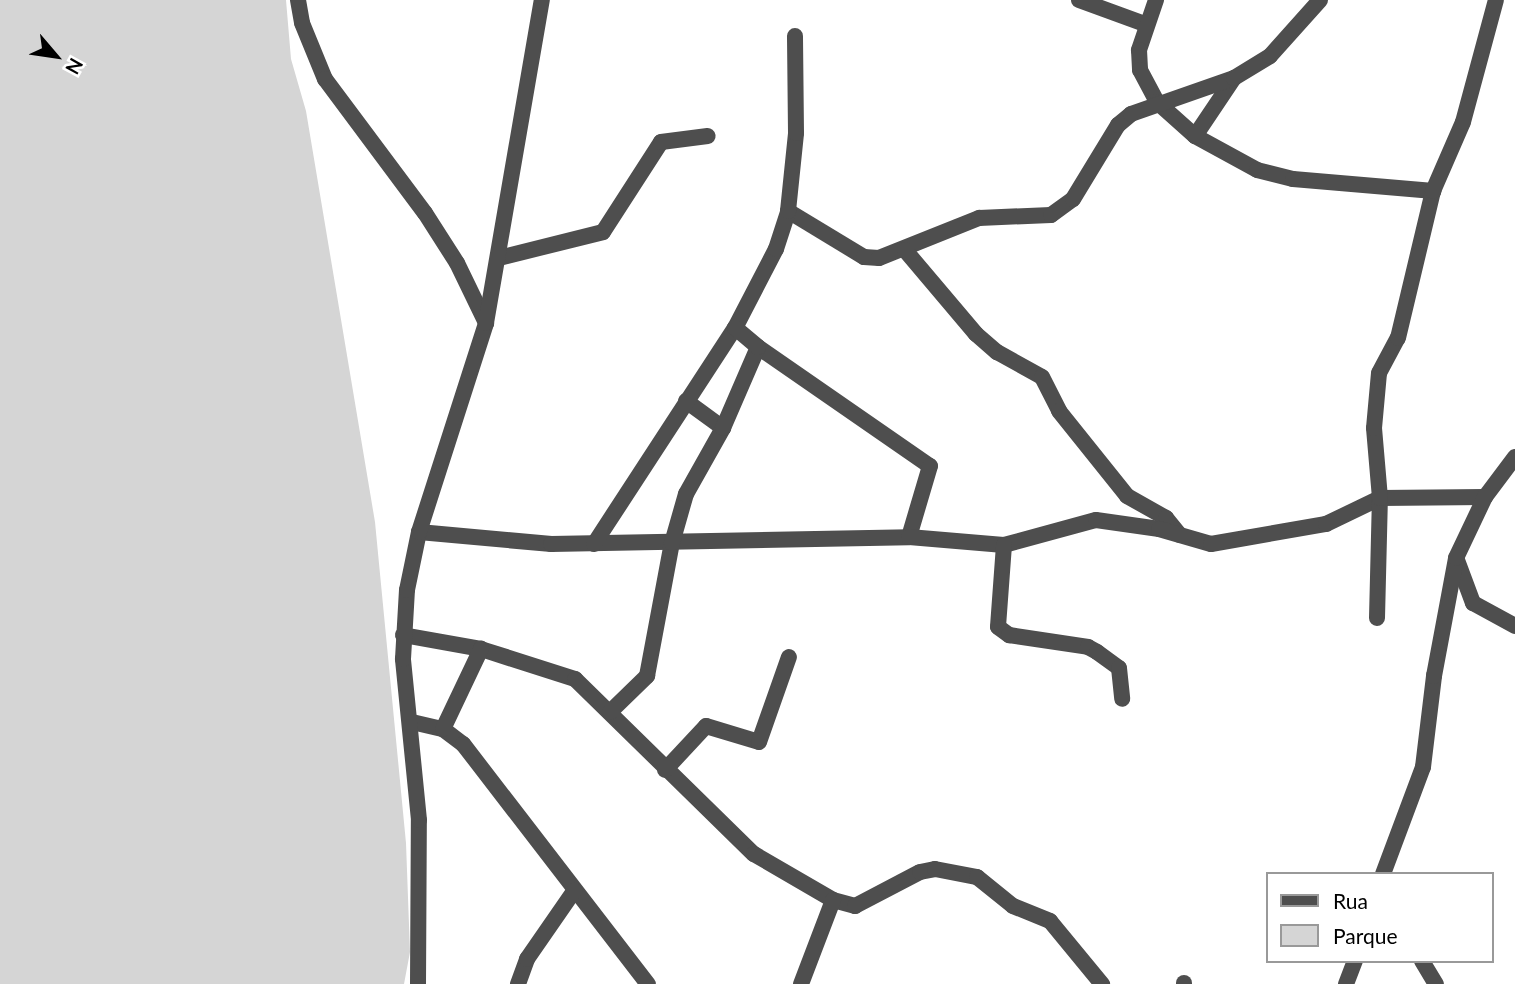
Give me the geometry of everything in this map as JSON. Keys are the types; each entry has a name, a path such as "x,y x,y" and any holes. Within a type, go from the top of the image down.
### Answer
{"street":[{"path":"298,0 302,23 325,79 451,253 486,323"},
{"path":"418,984 419,820 403,635 419,532 486,323 542,0"},
{"path":"1079,0 1145,24"},
{"path":"1156,0 1145,24 1139,50 1140,71 1157,102 1195,136 1256,170 1293,178 1433,191"},
{"path":"788,211 864,257 880,258 979,218 1037,216 1062,209 1118,125 1157,102 1234,78 1278,48 1320,0"},
{"path":"1377,618 1380,498 1374,428 1379,373 1398,338 1433,191 1463,121 1496,0"},
{"path":"594,544 735,328 770,262 788,211 796,133 795,36"},
{"path":"1195,136 1234,78"},
{"path":"499,258 603,232 614,221 661,142 708,136"},
{"path":"905,250 982,340 1042,377 1059,411 1127,496 1166,518 1180,534"},
{"path":"735,328 758,347 930,466 909,537"},
{"path":"610,712 650,669 672,543 690,481 723,428 758,347"},
{"path":"686,401 723,428"},
{"path":"1384,872 1423,767 1434,676 1456,558 1485,497 1515,457"},
{"path":"419,532 594,544 909,537 1004,545 1096,520 1180,534 1211,544 1311,527 1380,498 1485,497"},
{"path":"1004,545 999,627 1009,635 1088,647 1097,652 1119,668 1122,699"},
{"path":"1456,558 1473,603 1515,626"},
{"path":"403,635 481,649 561,672 586,688 665,770 754,854 833,900 855,906 920,872 935,869 977,877 1013,906 1050,921 1102,984"},
{"path":"443,730 481,649"},
{"path":"665,770 706,726 759,742 789,657"},
{"path":"412,722 443,730 470,753 648,984"},
{"path":"518,984 527,959 574,891"},
{"path":"801,984 833,900"},
{"path":"1346,984 1354,963"},
{"path":"1423,963 1436,984"}],"green space":[{"path":"0,0 286,0 291,59 306,111 375,522 406,843 410,952 404,984 0,984"}]}
